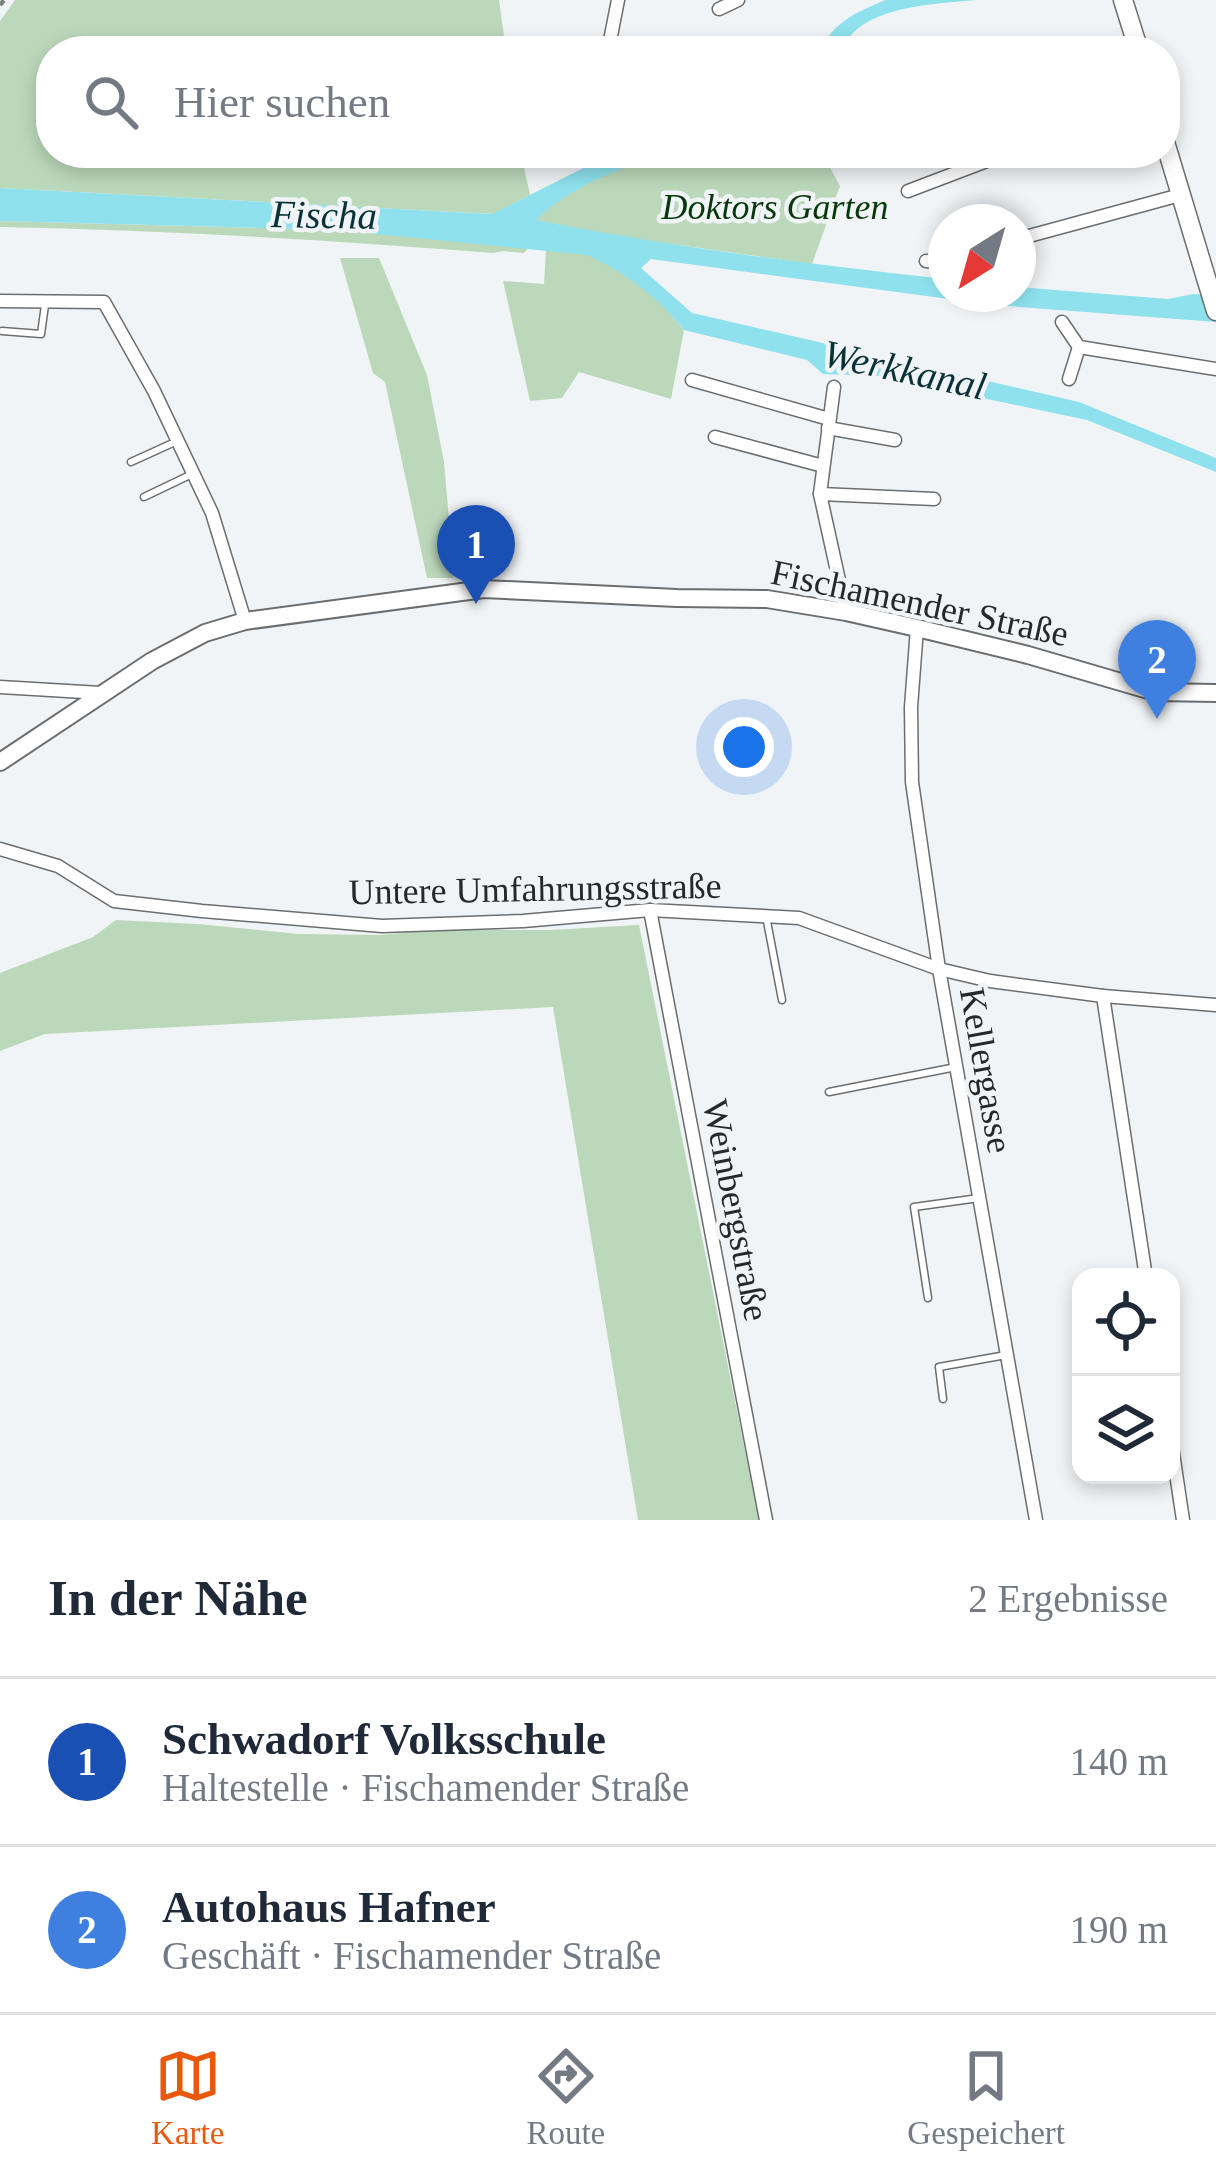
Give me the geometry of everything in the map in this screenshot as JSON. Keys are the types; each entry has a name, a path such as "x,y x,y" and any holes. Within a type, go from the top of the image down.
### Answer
{"main road":[{"path":"1123,0 1134,36"},
{"path":"1172,168 1204,250 1213,301"},
{"name":"Fischamender Straße","path":"0,762 152,661 205,633 245,621 484,589 767,598 917,628 1155,692 1216,693"}],"street":[{"path":"611,36 618,0"},
{"path":"718,9 738,0"},
{"path":"908,191 968,168"},
{"path":"1036,234 1180,195"},
{"path":"0,301 104,302 154,391 212,513 245,621"},
{"path":"1062,322 1079,347 1216,369"},
{"path":"1069,379 1079,347"},
{"path":"692,380 896,440"},
{"path":"834,387 820,494 846,612"},
{"path":"716,436 823,466"},
{"path":"820,494 934,499"},
{"name":"Kellergasse","path":"917,628 912,782 939,969 1036,1520"},
{"path":"0,686 102,693"},
{"name":"Untere Umfahrungsstraße","path":"0,849 58,866 114,901 382,926 650,910 799,918 939,969 990,981 1216,1005"},
{"name":"Weinbergstraße","path":"650,910 766,1520"},
{"path":"1103,996 1145,1268"},
{"path":"1178,1484 1183,1520"}],"lane":[{"path":"2,332 40,334 45,302"},
{"path":"131,462 178,440"},
{"path":"143,497 194,473"},
{"path":"766,916 782,1000"},
{"path":"829,1092 956,1067"},
{"path":"928,1298 914,1208 979,1198"},
{"path":"943,1400 939,1366 1006,1355"}],"green space":[{"path":"15,0 499,0 504,36 36,36 36,168 524,168 530,195 493,214 0,188 0,21"},
{"name":"Doktors Garten","path":"622,168 830,168 840,186 812,264 535,220 567,193"},
{"path":"0,221 337,230 529,247 524,253 494,253 247,236 0,227"},
{"path":"546,249 585,254 612,266 675,319 684,330 671,399 579,372 562,398 530,401 503,281 544,284"},
{"path":"340,258 379,258 427,375 444,462 454,578 427,578 385,382 373,373"},
{"path":"116,920 298,934 381,935 639,925 759,1520 638,1520 553,1007 45,1034 0,1051 0,973 93,937"}],"water":[{"path":"885,0 979,0 915,7 869,21 851,36 829,36 855,14"},
{"path":"583,168 623,168 580,188 536,220 740,254 928,277 928,296 651,259 641,268 692,313 1079,402 1216,458 1216,472 1087,420 877,376 823,374 807,360 684,330 640,287 587,255 337,230 0,221 0,188 492,214"},
{"path":"1036,288 1168,299 1216,295 1216,322 1036,308"}],"railway":[{"path":"0,5 4,0"}],"place":[{"name":"Schwadorf Volksschule","path":"476,604"},
{"name":"Autohaus Hafner","path":"1157,719"}],"water label":[{"name":"Fischa","path":"324,214"},
{"name":"Werkkanal","path":"905,369"}]}
